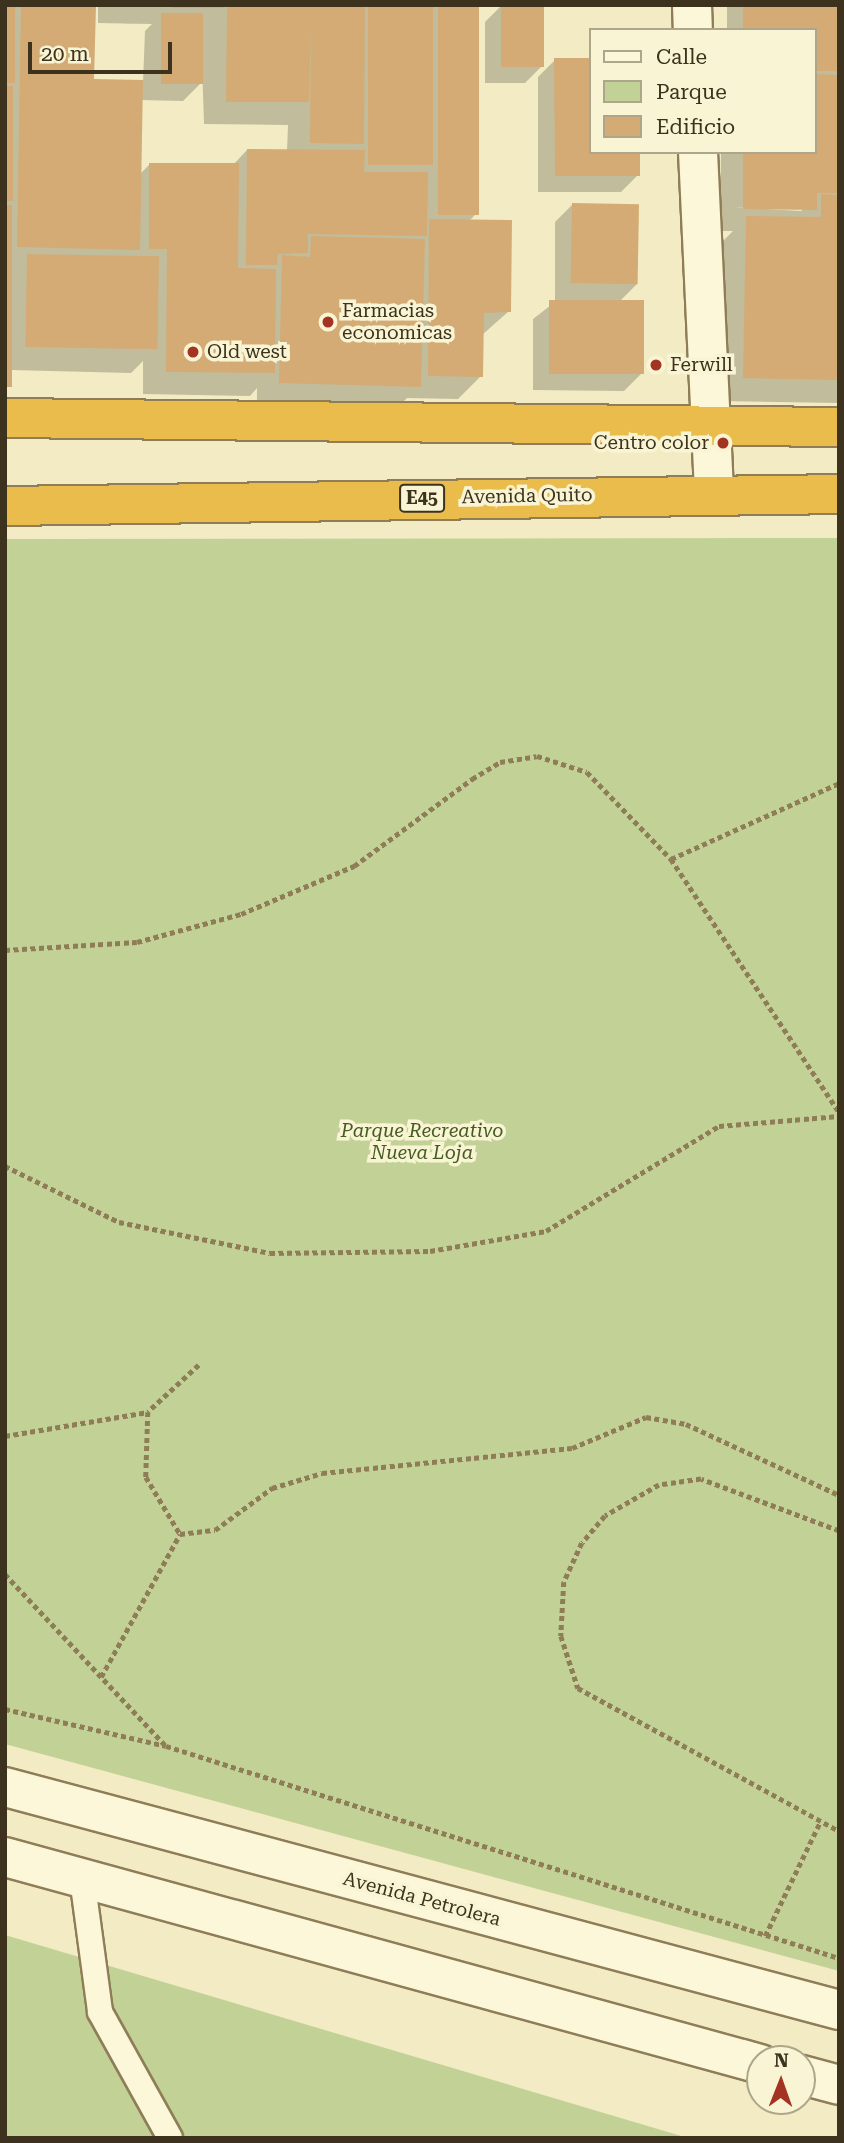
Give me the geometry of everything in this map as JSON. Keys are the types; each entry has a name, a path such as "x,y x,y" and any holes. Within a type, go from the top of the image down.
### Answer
{"highway":[{"path":"5,418 839,427"},
{"name":"Avenida Quito","path":"5,506 714,493 839,494"}],"main road":[{"path":"692,5 693,28"},
{"path":"698,154 714,493"},
{"name":"Avenida Petrolera","path":"5,1787 839,2010"},
{"path":"5,1857 746,2060"},
{"path":"816,2079 839,2085"}],"lane":[{"path":"82,1878 100,2012 170,2138"}],"path":[{"path":"5,950 136,942 241,914 355,866 471,779 500,762 537,756 587,772 671,859 839,1114 719,1126 546,1231 430,1251 270,1253 119,1222 5,1166"},
{"path":"671,859 839,783"},
{"path":"5,1436 148,1412 199,1365"},
{"path":"148,1412 146,1477 180,1534"},
{"path":"180,1534 215,1530 272,1488 322,1474 572,1448 646,1417 687,1424 839,1495"},
{"path":"839,1531 701,1479 659,1485 605,1516 582,1543 564,1582 561,1636 578,1688 839,1831"},
{"path":"101,1677 180,1534"},
{"path":"5,1574 166,1746"},
{"path":"5,1709 166,1746 839,1958"},
{"path":"765,1936 820,1822"}],"green space":[{"name":"Parque Recreativo Nueva Loja","path":"839,538 839,1971 5,1744 5,539"},
{"path":"5,1935 688,2138 5,2138"}],"building":[{"path":"5,5 15,5 15,83 5,83"},
{"path":"21,5 96,5 94,79 143,80 140,250 17,247"},
{"path":"172,5 224,5 224,8 172,8"},
{"path":"227,5 365,5 364,144 310,143 311,24 309,102 226,102"},
{"path":"368,5 433,5 433,165 368,165"},
{"path":"438,5 479,5 479,215 438,215"},
{"path":"501,5 544,5 544,67 501,67"},
{"path":"743,5 839,5 839,71 816,71 816,28 743,28"},
{"path":"161,13 203,13 203,84 161,84"},
{"path":"554,58 588,58 588,154 640,154 640,176 555,176"},
{"path":"816,74 839,75 839,193 817,193 817,210 743,209 743,154 816,154"},
{"path":"5,86 13,86 13,201 5,201"},
{"path":"247,149 365,150 364,172 428,172 427,236 308,234 308,253 278,254 277,265 246,265"},
{"path":"149,163 239,163 238,268 276,269 275,373 166,372 167,249 149,249"},
{"path":"821,194 839,195 839,380 743,378 746,216 821,217"},
{"path":"572,203 639,204 638,284 571,283"},
{"path":"5,205 12,205 12,387 5,387"},
{"path":"429,219 512,220 511,312 484,313 483,377 428,376"},
{"path":"311,236 425,239 421,387 279,383 282,255 310,257"},
{"path":"27,254 159,256 157,349 25,347"},
{"path":"549,300 644,300 644,374 549,374"}],"place":[{"name":"Farmacias economicas","path":"328,322"},
{"name":"Old west","path":"193,352"},
{"name":"Ferwill","path":"656,365"},
{"name":"Centro color","path":"723,443"}]}
